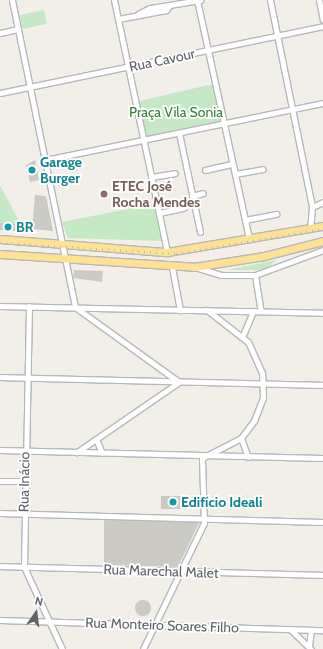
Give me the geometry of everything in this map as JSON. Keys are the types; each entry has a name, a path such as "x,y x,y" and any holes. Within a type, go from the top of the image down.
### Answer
{"highway":[{"path":"0,239 167,252 323,226"},
{"path":"0,254 172,267 194,267 264,256 322,241"}],"street":[{"path":"12,0 75,307 179,382"},
{"path":"114,0 167,252"},
{"path":"118,19 138,14 150,8 198,0 249,239"},
{"path":"270,0 312,207 310,229"},
{"path":"319,0 323,20"},
{"name":"Rua Cavour","path":"0,93 323,26"},
{"path":"0,33 18,29"},
{"path":"45,160 323,103"},
{"path":"179,133 200,232"},
{"path":"205,170 232,164"},
{"path":"235,174 263,168"},
{"path":"151,177 175,172"},
{"path":"192,196 203,193"},
{"path":"312,207 323,202"},
{"path":"159,212 183,208"},
{"path":"245,220 276,214"},
{"path":"194,267 221,274 255,275 323,251 322,241"},
{"path":"172,267 180,310"},
{"path":"255,275 262,311"},
{"path":"0,306 323,313"},
{"name":"Rua Inácio","path":"29,306 24,481 24,567 48,622 62,649"},
{"path":"202,458 241,438 259,411 264,384 256,355 243,335 207,310"},
{"path":"243,335 253,311"},
{"path":"0,377 323,385"},
{"path":"76,452 179,382"},
{"path":"241,438 248,457"},
{"path":"96,439 102,453"},
{"path":"0,450 202,458 323,458"},
{"path":"143,649 206,518 202,458"},
{"path":"0,481 24,481"},
{"path":"0,513 323,522"},
{"name":"Rua Marechal Malet","path":"0,566 323,575"},
{"name":"Rua Monteiro Soares Filho","path":"0,620 323,630"},
{"path":"291,630 310,647"},
{"path":"310,647 311,630"}],"green space":[{"path":"44,10 47,24 22,29 20,15"},
{"name":"Praça Vila Sonia","path":"213,84 222,124 144,142 135,102"},
{"path":"0,185 23,229 0,227"},
{"path":"153,204 162,241 68,238 62,222"},
{"path":"277,260 264,270 226,270"}],"building":[{"name":"Garage Burger","path":"35,160 39,180 30,182 26,165"},
{"path":"35,195 46,196 53,231 32,229"},
{"name":"BR","path":"0,223 16,224 15,231 0,230"},
{"path":"74,270 103,271 102,282 73,278"},
{"name":"Edifício Ideali","path":"161,496 185,496 185,509 161,509"},
{"path":"104,520 199,523 178,567 104,565"},
{"path":"140,600 146,600 151,605 149,614 146,616 140,616 135,611 135,605"}],"railway":[{"path":"0,243 176,254 323,229"}],"place":[{"name":"Garage Burger","path":"32,170"},
{"name":"ETEC José Rocha Mendes","path":"104,194"},
{"name":"BR","path":"8,227"},
{"name":"Edifício Ideali","path":"173,502"}]}
